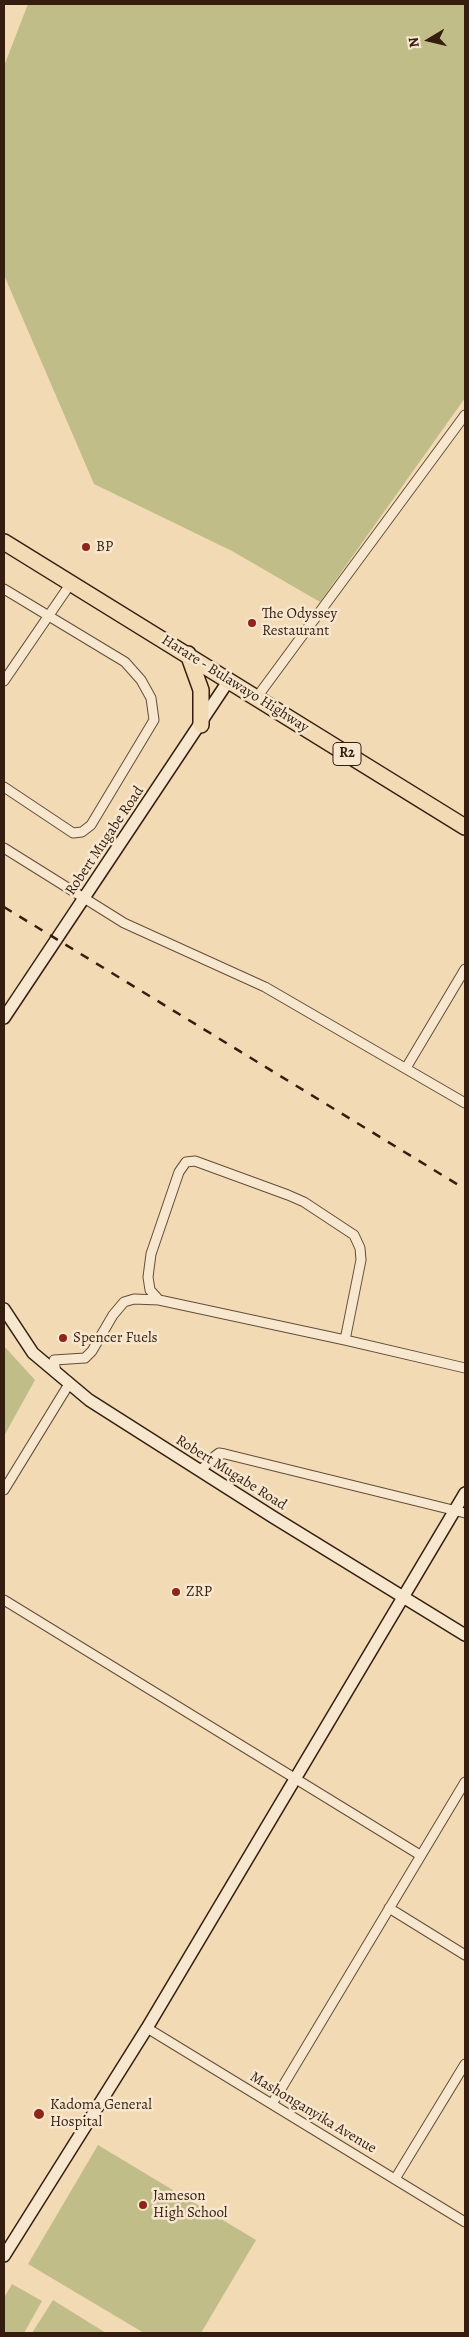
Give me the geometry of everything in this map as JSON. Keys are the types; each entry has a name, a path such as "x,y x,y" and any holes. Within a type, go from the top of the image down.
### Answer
{"highway":[{"name":"Harare - Bulawayo Highway","path":"4,542 465,827"},
{"path":"188,654 201,690 201,724"}],"street":[{"path":"257,698 465,415"},
{"path":"4,681 70,583"},
{"path":"4,590 125,662 141,680 152,698 154,720 90,825 82,832 73,833 4,787"},
{"name":"Robert Mugabe Road","path":"4,1018 229,680"},
{"path":"4,848 124,923 266,987 465,1103"},
{"path":"406,1068 465,969"},
{"path":"159,1300 150,1290 148,1277 151,1254 179,1172 186,1162 195,1161 288,1194 304,1202 354,1235 360,1248 360,1260 345,1340"},
{"path":"56,1373 54,1360 86,1358 113,1315 124,1302 134,1299 159,1300 465,1368"},
{"name":"Robert Mugabe Road","path":"4,1309 33,1353 89,1400 465,1635"},
{"path":"4,1490 69,1384"},
{"path":"200,1471 219,1453 461,1511"},
{"path":"4,2256 147,2028 404,1598 461,1511 465,1493"},
{"path":"4,1600 294,1780 420,1855"},
{"path":"272,2104 465,1782"},
{"path":"389,1908 465,1955"},
{"name":"Mashonganyika Avenue","path":"147,2028 465,2222"},
{"path":"395,2179 465,2064"}],"shaded area":[{"path":"28,4 465,4 465,398 320,602 232,551 94,484 4,275 4,66"},
{"path":"4,1346 35,1380 4,1436"},
{"path":"98,2145 256,2240 201,2333 144,2333 28,2264"},
{"path":"12,2284 42,2301 24,2333 4,2333 4,2298"},
{"path":"53,2300 106,2333 32,2333"}],"railway":[{"path":"4,907 465,1189"}],"place":[{"name":"BP","path":"86,547"},
{"name":"The Odyssey Restaurant","path":"252,623"},
{"name":"Spencer Fuels","path":"63,1338"},
{"name":"ZRP","path":"176,1592"},
{"name":"Kadoma General Hospital","path":"39,2114"},
{"name":"Jameson High School","path":"143,2205"}]}
